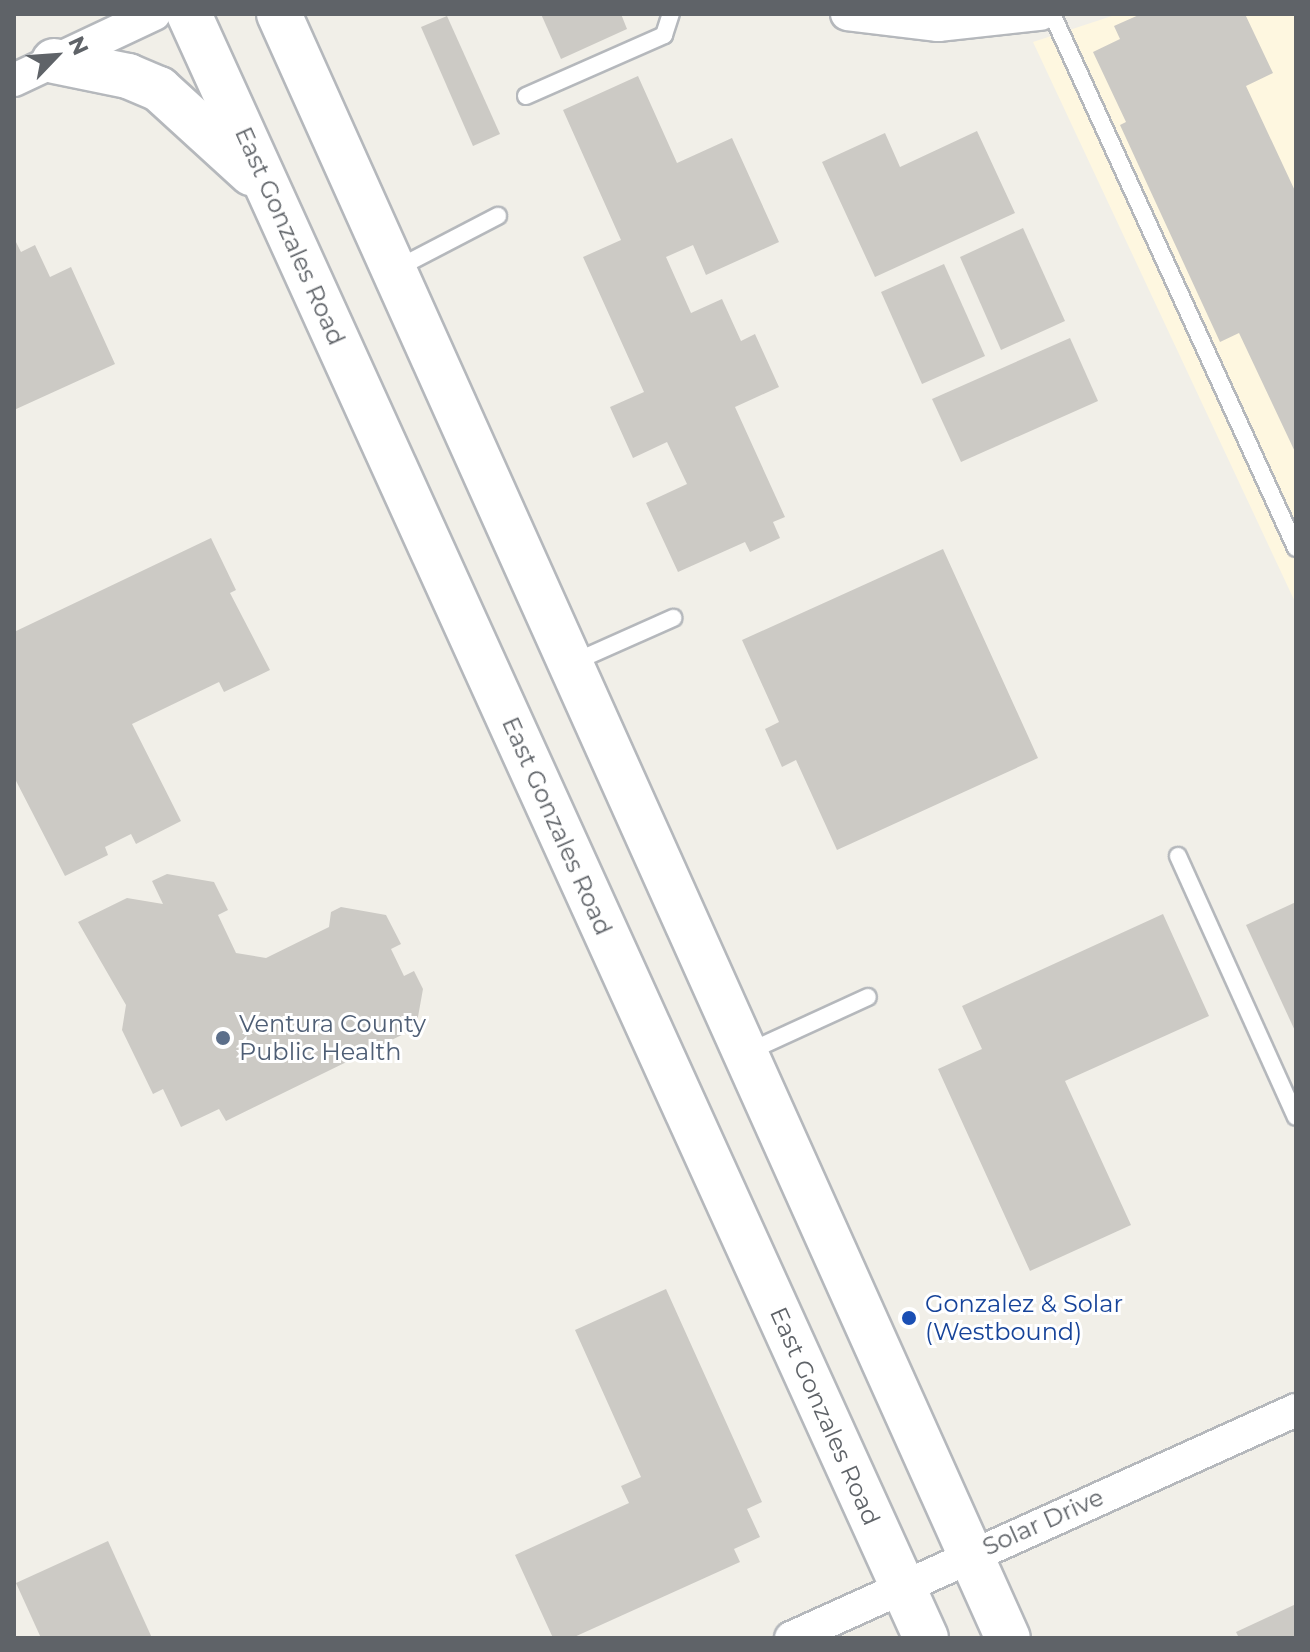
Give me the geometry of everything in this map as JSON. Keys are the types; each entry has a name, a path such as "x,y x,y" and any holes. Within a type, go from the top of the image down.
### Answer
{"main road":[{"name":"East Gonzales Road","path":"189,14 926,1638"},
{"path":"279,14 1008,1638"},
{"path":"54,61 128,76 159,89 269,191"}],"street":[{"path":"14,80 154,14"},
{"path":"847,14 938,25 1040,14"},
{"name":"Solar Drive","path":"791,1638 970,1554 1296,1410"}],"lane":[{"path":"526,96 664,35 671,14"},
{"path":"1052,14 1296,548"},
{"path":"394,270 498,216"},
{"path":"571,664 673,618"},
{"path":"1178,856 1296,1117"},
{"path":"746,1054 868,997"}],"shaded area":[{"path":"1118,14 1296,14 1296,604 1033,42"}],"building":[{"path":"541,14 621,14 627,29 561,59"},
{"path":"1141,14 1245,14 1273,73 1246,86 1296,193 1296,454 1239,333 1220,342 1120,125 1126,122 1093,52 1120,39 1114,26"},
{"path":"447,16 500,134 473,146 421,27"},
{"path":"638,76 677,163 732,138 779,242 706,275 693,245 666,257 691,313 722,299 741,341 755,334 779,387 735,407 785,517 773,522 780,538 750,552 745,542 678,572 646,503 687,484 667,442 633,458 610,407 644,392 583,257 621,240 563,110"},
{"path":"977,131 1015,213 875,277 822,162 885,133 900,167"},
{"path":"1023,228 1065,321 1001,350 960,257"},
{"path":"14,238 21,252 35,245 50,277 71,267 115,364 14,410"},
{"path":"944,264 985,356 922,384 881,292"},
{"path":"1070,338 1098,401 961,462 932,399"},
{"path":"211,538 236,590 230,593 270,670 224,692 219,682 132,724 181,821 136,844 131,834 105,847 108,855 65,876 14,777 14,632"},
{"path":"943,549 1038,758 837,850 796,760 782,767 765,729 779,722 742,640"},
{"path":"167,874 214,882 228,910 218,915 236,953 266,958 329,927 331,912 341,907 386,915 401,944 391,949 404,976 414,971 423,989 416,1028 226,1121 219,1109 181,1127 163,1089 153,1094 122,1030 126,1005 78,922 127,898 163,904 152,881"},
{"path":"1296,902 1296,1033 1246,925"},
{"path":"1163,914 1209,1016 1065,1081 1131,1225 1030,1271 938,1069 982,1049 962,1006"},
{"path":"666,1289 762,1502 747,1509 760,1537 734,1549 740,1562 572,1638 553,1638 515,1555 629,1503 621,1486 641,1477 575,1330"},
{"path":"108,1541 152,1638 41,1638 16,1583"},
{"path":"1296,1604 1296,1638 1239,1638 1236,1632"}],"place":[{"name":"Ventura County Public Health","path":"223,1038"},
{"name":"Gonzalez & Solar (Westbound)","path":"909,1318"}]}
